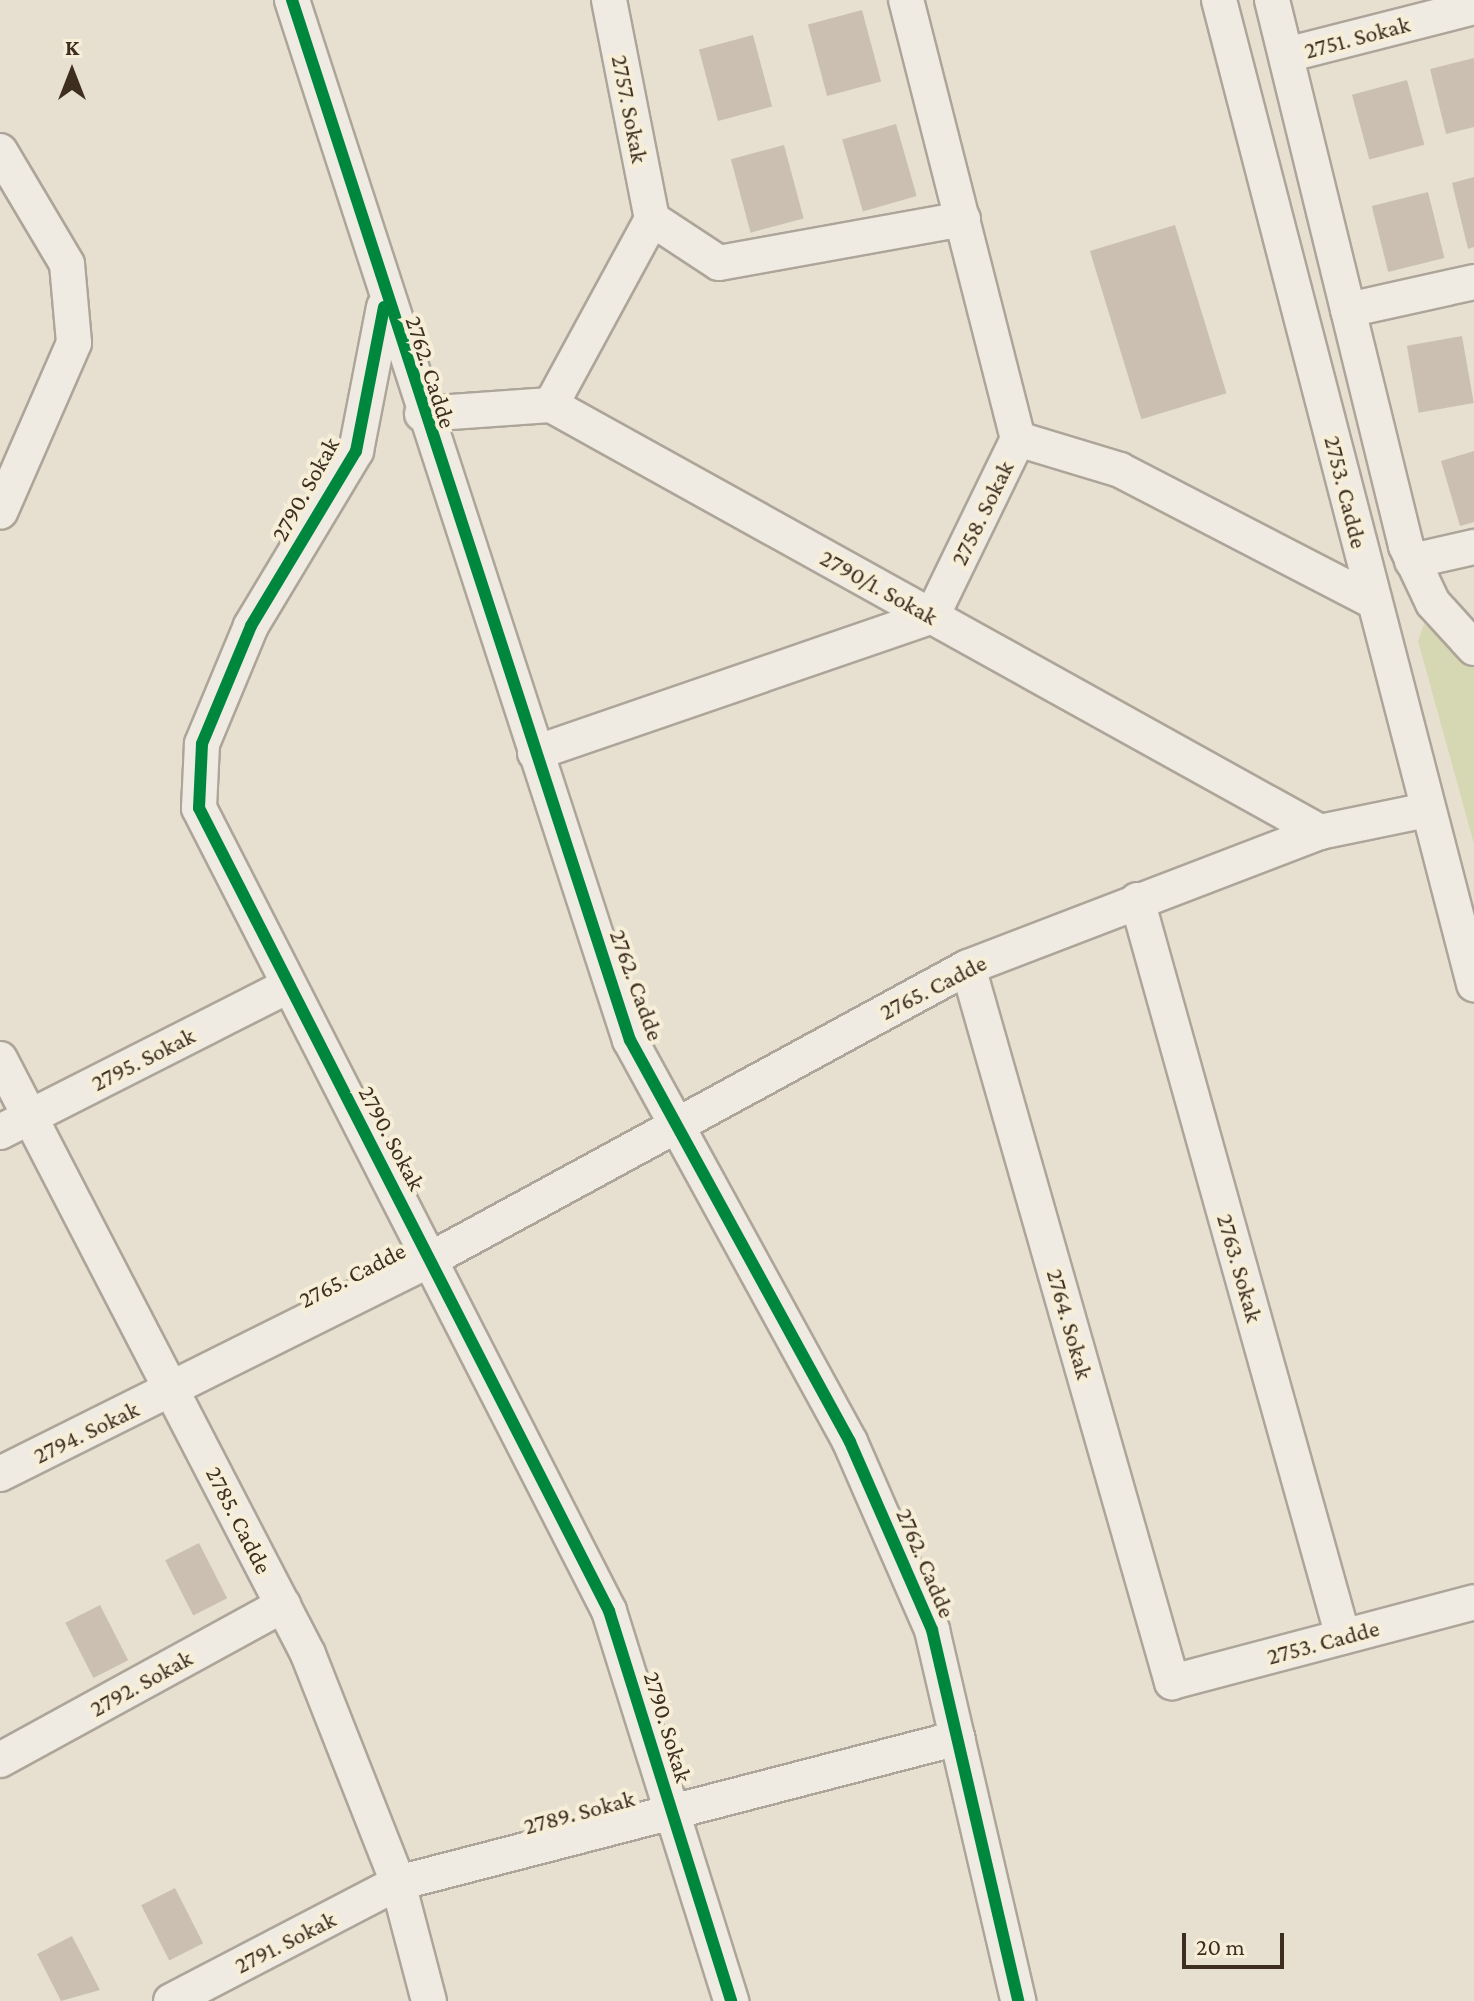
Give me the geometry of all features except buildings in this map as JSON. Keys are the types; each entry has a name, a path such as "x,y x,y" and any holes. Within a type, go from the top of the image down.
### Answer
{"street":[{"name":"2762. Cadde","path":"292,0 385,303 630,1040 850,1442 932,1630 1018,2001"},
{"name":"2757. Sokak","path":"609,0 652,219"},
{"name":"2758. Sokak","path":"906,0 1018,439 932,616"},
{"name":"2753. Cadde","path":"1219,0 1474,984"},
{"path":"1272,0 1412,561 1463,639"},
{"name":"2751. Sokak","path":"1286,55 1474,7"},
{"path":"0,151 67,264 74,343 0,512"},
{"path":"422,414 551,405 652,219 719,263 963,219"},
{"path":"1348,310 1474,282"},
{"name":"2790. Sokak","path":"385,303 356,451 251,626 202,744 199,808 286,987 431,1259 609,1611 731,2001"},
{"name":"2790/1. Sokak","path":"551,405 1320,832"},
{"path":"1018,439 1120,470 1373,601"},
{"path":"1412,561 1474,547"},
{"path":"535,753 932,616"},
{"name":"2765. Cadde","path":"172,1391 431,1259 676,1123 968,967 1320,832 1427,810"},
{"name":"2763. Sokak","path":"1137,900 1343,1637"},
{"name":"2764. Sokak","path":"968,967 1172,1682"},
{"name":"2795. Sokak","path":"15,1124 286,987"},
{"name":"2785. Cadde","path":"0,1059 15,1124 172,1391 283,1605 398,1883 429,2001"},
{"name":"2794. Sokak","path":"0,1474 172,1391"},
{"name":"2753. Cadde","path":"1172,1682 1474,1602"},
{"name":"2792. Sokak","path":"0,1760 283,1605"},
{"name":"2789. Sokak","path":"398,1883 958,1738"},
{"name":"2791. Sokak","path":"171,2001 398,1883"}],"green space":[{"path":"1424,624 1474,661 1474,844 1418,641"}],"cycle path":[{"path":"292,0 630,1040 850,1442 932,1630 1018,2001"},
{"path":"384,307 356,451 251,626 202,744 199,808 609,1611 731,2001"}]}
